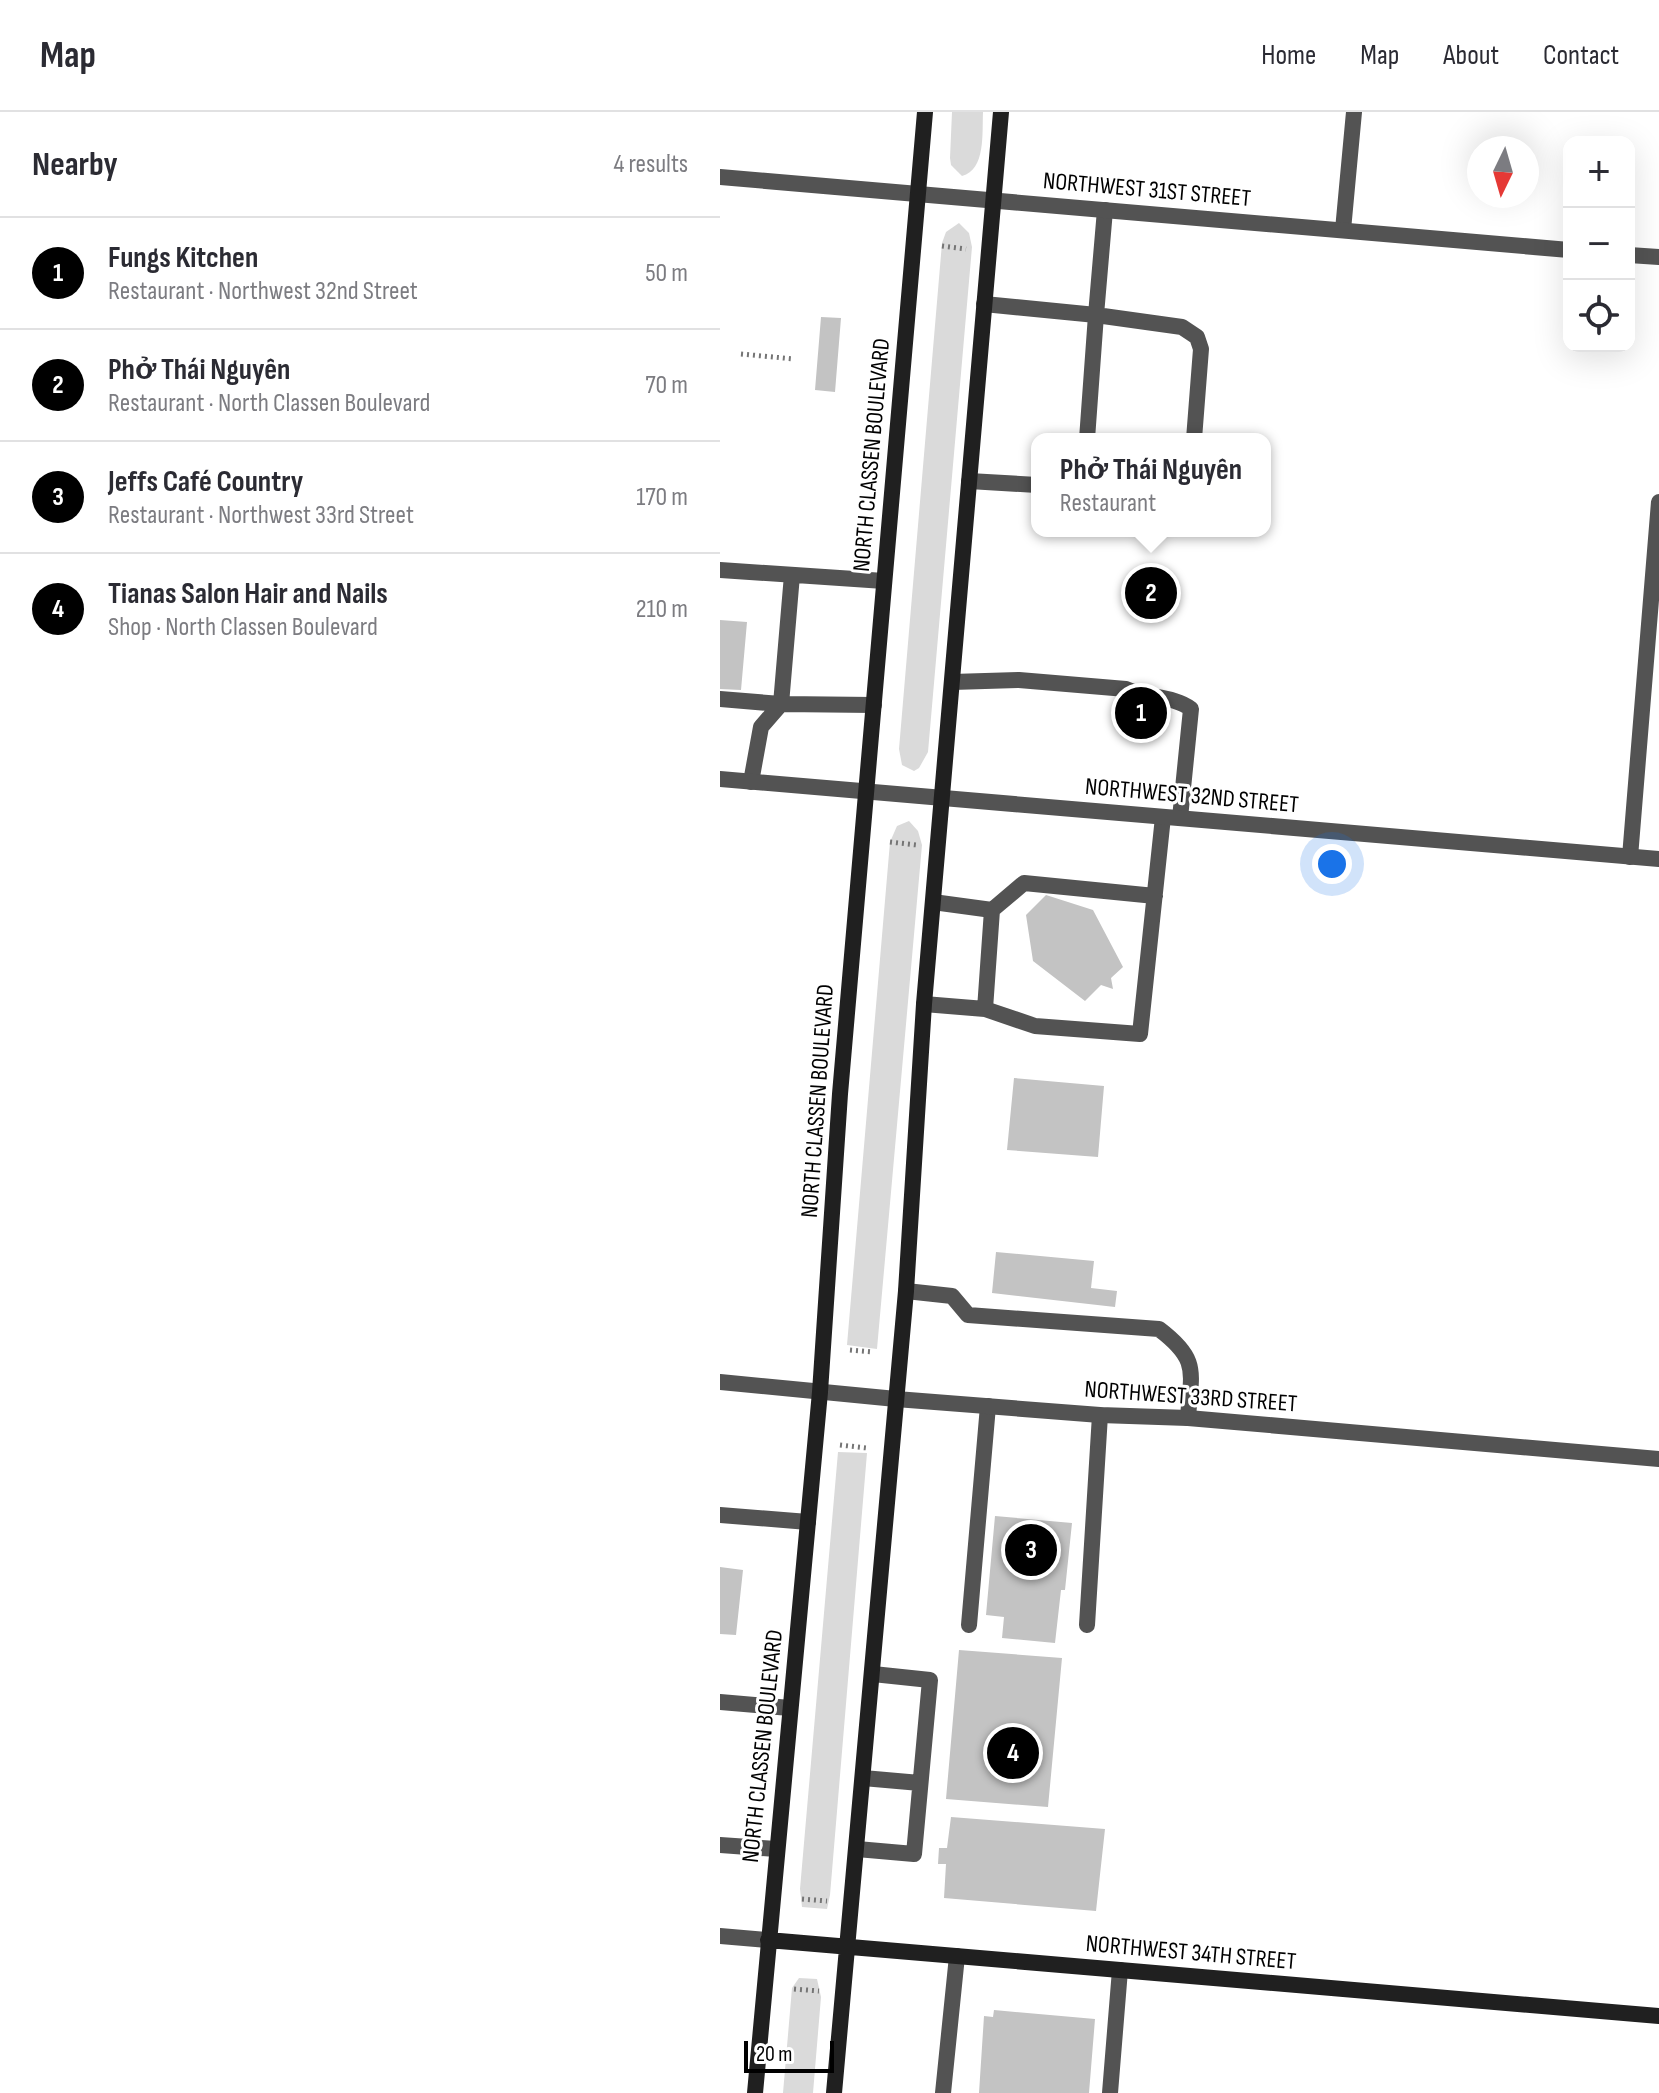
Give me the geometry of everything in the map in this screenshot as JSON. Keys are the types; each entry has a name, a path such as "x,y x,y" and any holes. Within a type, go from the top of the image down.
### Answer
{"main road":[{"name":"NORTH CLASSEN BOULEVARD","path":"755,2093 820,1392 840,1094 925,112"},
{"path":"834,2093 906,1291 924,1004 1001,112"},
{"name":"NORTHWEST 34TH STREET","path":"768,1940 1659,2016"}],"street":[{"path":"1343,230 1354,112"},
{"name":"NORTHWEST 31ST STREET","path":"720,177 1563,249"},
{"path":"1087,433 1105,210"},
{"path":"1635,255 1659,257"},
{"path":"984,304 1182,327 1197,337 1201,349 1194,433"},
{"path":"969,481 1031,485"},
{"path":"1630,857 1659,502"},
{"path":"720,570 884,581"},
{"path":"751,782 761,727 781,704 792,575"},
{"path":"952,682 1019,680 1126,689 1142,696 1183,703 1191,709 1180,818"},
{"path":"720,699 781,704 874,705"},
{"name":"NORTHWEST 32ND STREET","path":"720,779 1659,859"},
{"path":"924,1004 985,1009 1035,1026 1140,1034 1163,817"},
{"path":"985,1009 992,910 1024,883 1155,896"},
{"path":"933,902 992,910"},
{"path":"906,1291 952,1296 968,1315 1159,1329 1175,1341 1191,1363 1188,1418"},
{"name":"NORTHWEST 33RD STREET","path":"720,1382 896,1399 1100,1415 1188,1418 1659,1459"},
{"path":"969,1625 988,1406"},
{"path":"1087,1625 1100,1415"},
{"path":"720,1515 808,1522"},
{"path":"857,1849 914,1854 930,1680 873,1674"},
{"path":"720,1702 790,1708"},
{"path":"863,1778 920,1783"},
{"path":"720,1845 776,1849"},
{"name":"NORTHWEST 34TH STREET","path":"720,1936 768,1940"},
{"path":"943,2093 957,1956"},
{"path":"1110,2093 1120,1970"}],"path":[{"path":"942,246 971,249"},
{"path":"741,354 794,359"},
{"path":"890,842 922,845"},
{"path":"850,1350 873,1352"},
{"path":"840,1445 867,1448"},
{"path":"802,1899 827,1901"},
{"path":"794,1989 819,1991"}],"shaded area":[{"path":"952,112 983,112 979,158 970,172 962,176 951,165"},
{"path":"959,223 969,233 972,247 928,752 914,771 902,765 899,749 942,243 946,232"},
{"path":"909,821 918,831 922,845 877,1349 847,1345 890,842 897,826"},
{"path":"838,1452 867,1453 827,1909 802,1907 800,1889"},
{"path":"799,1978 817,1979 821,1997 813,2093 783,2093 792,1988"}],"building":[{"path":"821,317 841,318 835,392 815,390"},
{"path":"720,620 747,622 741,690 720,689"},
{"path":"1046,895 1093,910 1123,967 1111,978 1113,989 1101,985 1085,1001 1033,961 1026,915"},
{"path":"1014,1078 1104,1086 1098,1157 1007,1150"},
{"path":"996,1252 1094,1261 1091,1288 1117,1291 1115,1307 992,1293"},
{"path":"995,1516 1072,1523 1065,1590 1061,1590 1055,1643 1002,1638 1004,1617 986,1615"},
{"path":"720,1567 743,1570 736,1635 720,1634"},
{"path":"959,1650 1062,1658 1048,1807 946,1799"},
{"path":"951,1817 1105,1829 1096,1911 944,1898 946,1864 938,1864 939,1848 947,1848"},
{"path":"994,2010 1095,2019 1089,2093 979,2093 984,2016 993,2017"}],"place":[{"name":"Phở Thái Nguyên","path":"1151,593"},
{"name":"Fungs Kitchen","path":"1141,713"},
{"name":"Jeffs Café Country","path":"1031,1550"},
{"name":"Tianas Salon Hair and Nails","path":"1013,1753"}]}
